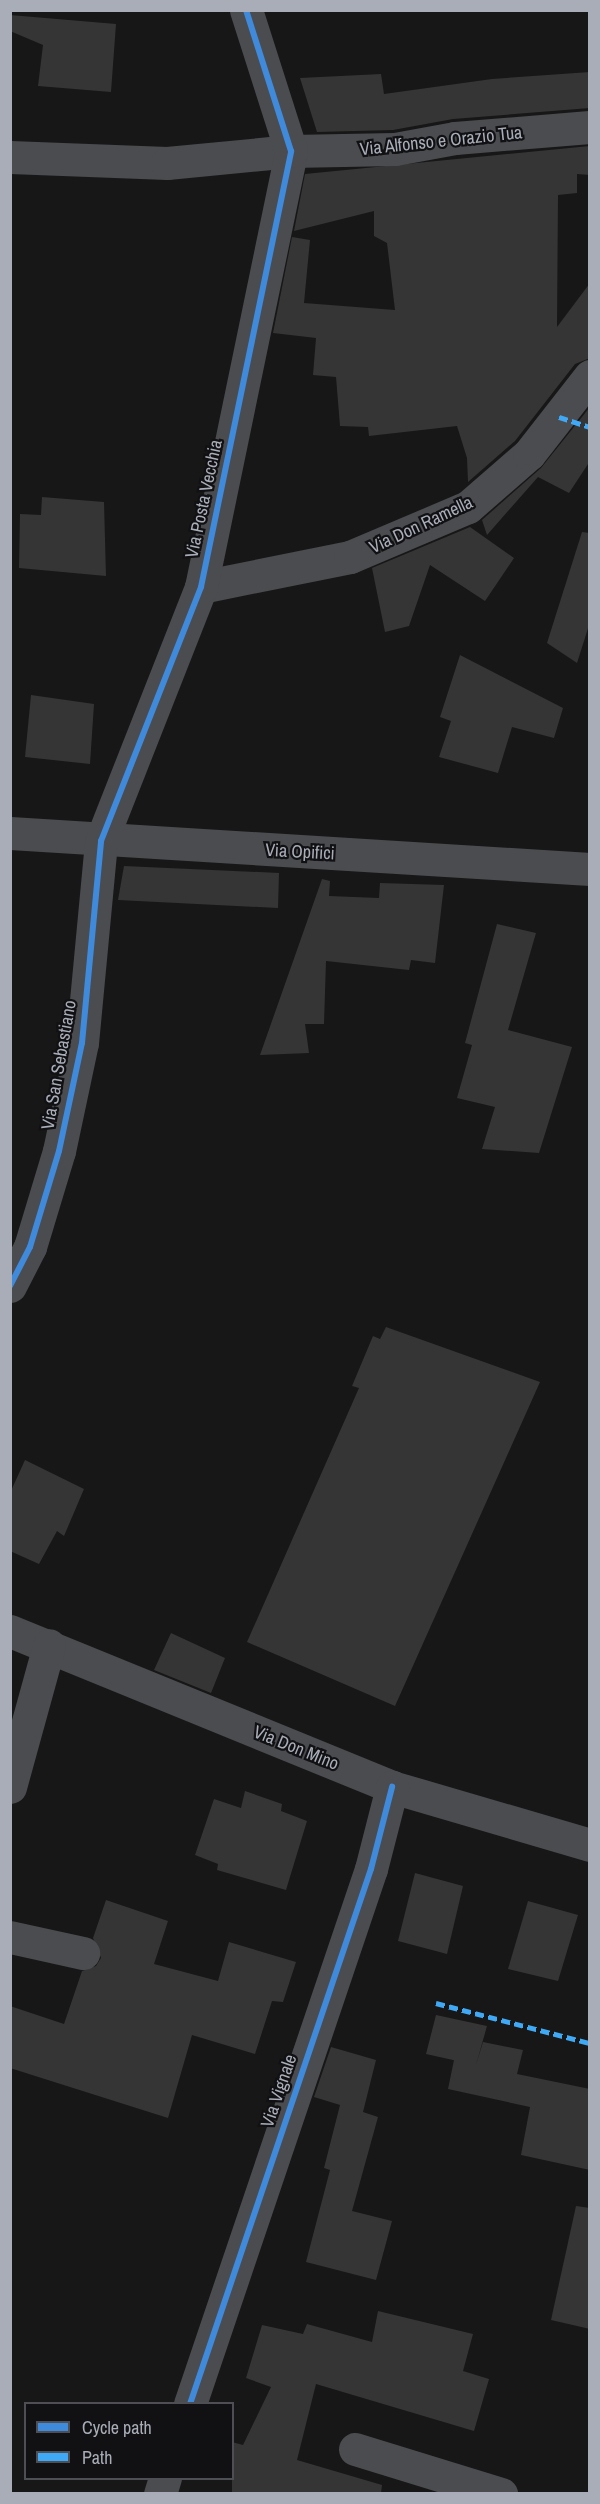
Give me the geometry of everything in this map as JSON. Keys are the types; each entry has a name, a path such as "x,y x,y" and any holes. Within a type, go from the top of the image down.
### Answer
{"street":[{"path":"246,10 291,151"},
{"name":"Via Alfonso e Orazio Tua","path":"10,157 167,163 291,151 395,149 455,138 590,127"},
{"name":"Via Posta Vecchia","path":"101,841 201,587 291,151"},
{"name":"Via Don Ramella","path":"201,587 350,557 468,507 529,454 590,376"},
{"name":"Via Opifici","path":"10,834 590,869"},
{"name":"Via San Sebastiano","path":"10,1286 30,1247 59,1151 82,1043 101,841"},
{"name":"Via Don Mino","path":"10,1631 392,1787 590,1845"},
{"path":"10,1787 49,1645"},
{"name":"Via Vignale","path":"190,2402 371,1869 392,1787"},
{"path":"10,1937 83,1953"},
{"path":"355,2449 501,2493"}],"building":[{"path":"10,15 116,24 111,92 38,86 43,45 10,31"},
{"path":"590,72 590,108 453,119 393,130 317,132 300,78 381,74 384,94 492,79"},
{"path":"590,146 590,175 577,174 577,193 558,195 557,327 590,283 590,358 575,364 515,441 468,482 467,458 457,426 369,436 368,427 340,426 336,377 313,375 316,338 273,333 292,237 310,240 304,303 395,310 387,243 374,236 374,211 294,231 305,174"},
{"path":"590,407 590,461 569,493 538,477 487,535 482,520 541,468"},
{"path":"42,497 104,502 106,576 19,568 20,514 41,515"},
{"path":"470,527 514,558 485,601 430,565 409,626 385,632 372,568"},
{"path":"582,532 590,533 590,622 577,663 547,643"},
{"path":"460,655 563,708 554,738 512,727 498,773 439,757 451,721 440,717"},
{"path":"31,695 94,704 90,764 25,757"},
{"path":"124,866 279,873 278,908 118,900"},
{"path":"322,879 330,881 329,896 379,898 380,883 444,885 435,963 411,960 409,970 326,961 324,1024 305,1024 309,1053 260,1055"},
{"path":"497,924 536,933 508,1030 572,1047 539,1153 482,1149 495,1107 457,1098 472,1045 465,1043"},
{"path":"386,1327 540,1382 395,1706 247,1642 359,1388 352,1386 373,1336 380,1339"},
{"path":"25,1460 84,1489 64,1536 57,1531 39,1564 10,1551 10,1493"},
{"path":"171,1633 225,1658 211,1693 154,1670"},
{"path":"245,1791 282,1804 281,1811 307,1821 286,1890 217,1870 218,1864 195,1855 214,1799 241,1808"},
{"path":"415,1873 463,1886 447,1954 398,1941"},
{"path":"106,1900 168,1921 154,1964 218,1981 229,1942 296,1962 283,2002 272,2001 255,2054 192,2035 168,2118 10,2068 10,2006 64,2024 82,1971 96,1966 101,1958 93,1938"},
{"path":"528,1901 578,1915 558,1981 508,1969"},
{"path":"436,2015 487,2026 476,2065 483,2042 523,2050 517,2074 590,2089 590,2170 521,2155 530,2107 448,2089 454,2060 426,2054"},
{"path":"331,2047 376,2060 363,2112 378,2117 352,2211 392,2221 376,2280 306,2262 330,2170 324,2168 340,2105 314,2097"},
{"path":"576,2206 590,2208 590,2329 551,2320"},
{"path":"378,2311 473,2334 463,2371 489,2379 474,2431 316,2384 297,2460 382,2485 381,2493 232,2493 234,2443 243,2445 271,2387 246,2378 262,2325 303,2334 307,2324 372,2342"}],"marked path":[{"path":"559,417 590,427"},
{"path":"436,2003 590,2043"}],"cycle path":[{"path":"10,1286 30,1247 59,1151 82,1043 101,841 201,587 291,151 246,10"},
{"path":"191,2402 371,1869 392,1787"}]}
